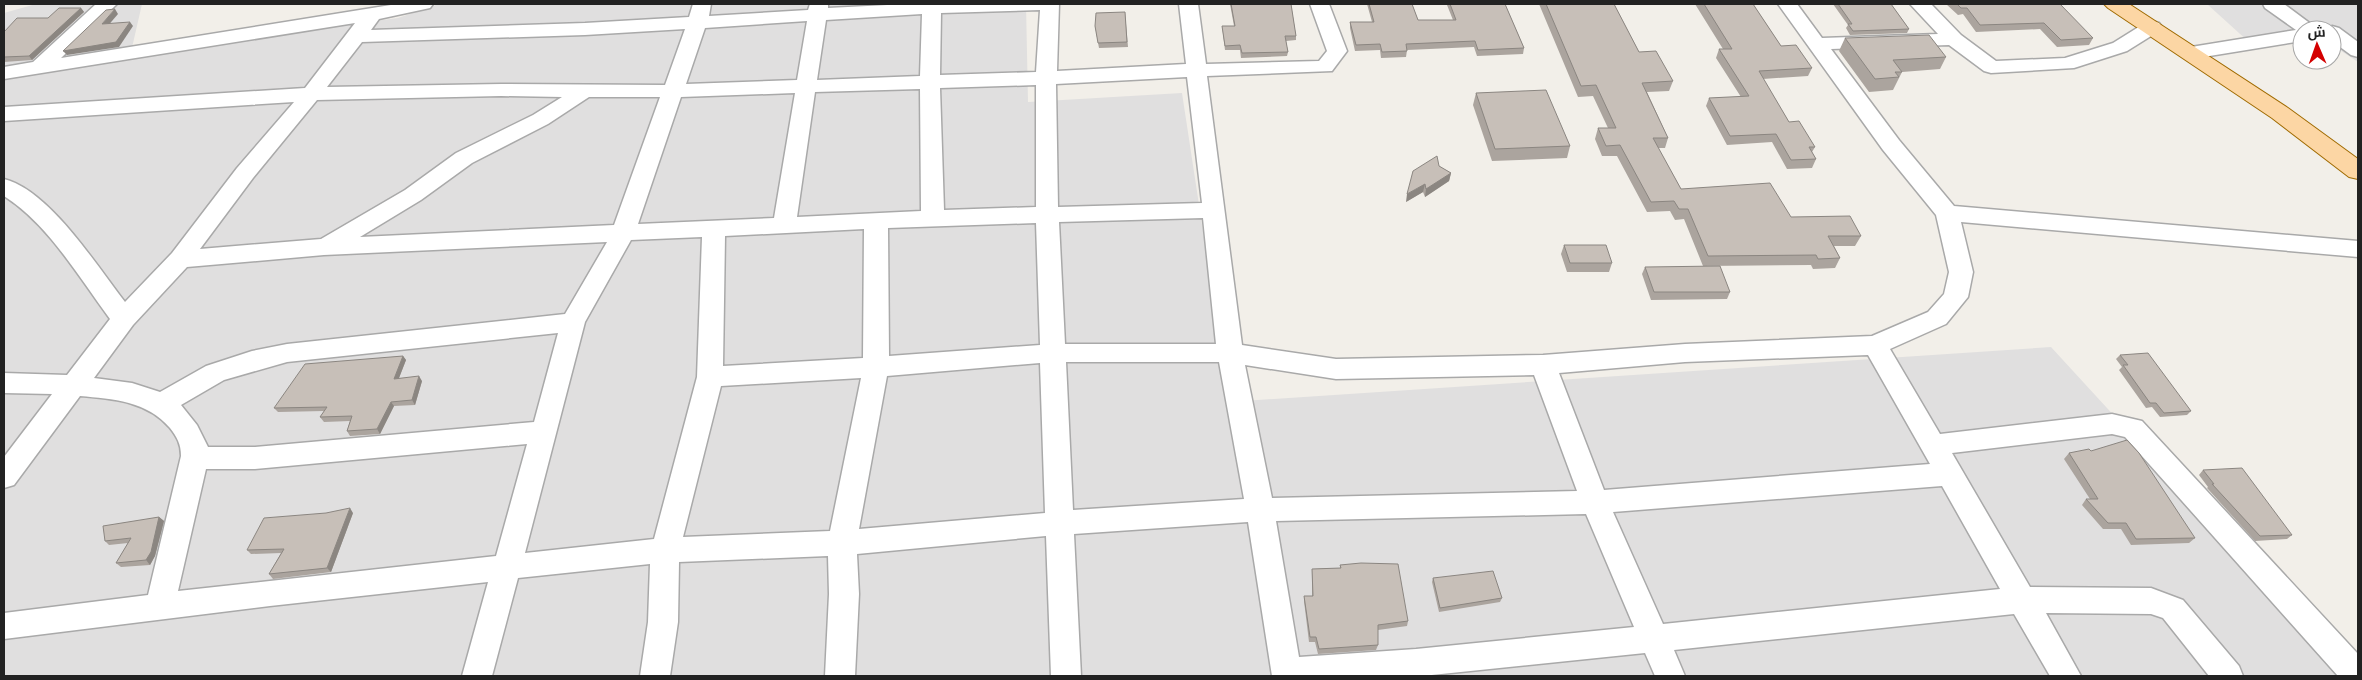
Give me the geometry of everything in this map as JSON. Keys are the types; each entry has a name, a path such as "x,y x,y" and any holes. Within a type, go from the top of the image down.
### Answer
{"main road":[{"path":"2115,4 2152,26 2280,113 2358,171"}],"street":[{"path":"38,69 107,4"},
{"path":"4,73 372,15 423,4"},
{"path":"354,36 585,30 699,13 1044,4"},
{"path":"1050,4 1046,78 1047,214 1060,523 1062,631 1066,676"},
{"path":"1188,4 1230,353 1260,510 1287,674 1416,663 2023,600 2151,601 2162,603 2173,609 2228,676"},
{"path":"4,114 311,94 509,90 674,91 1046,78 1197,70 1325,67 1337,51 1320,4"},
{"path":"710,377 876,368 1053,353 1230,353 1336,369 1408,369 1543,364 1685,354 1875,345 1937,318 1956,298 1961,272 1947,213 1891,145 1787,4"},
{"path":"1920,4 1954,39 1991,67 2067,64 2120,47 2152,26"},
{"path":"2272,4 2295,20"},
{"path":"932,6 930,82 933,218"},
{"path":"784,225 804,87 818,9"},
{"path":"477,676 545,432 572,322 623,233 674,91 699,13"},
{"path":"4,477 124,319 180,259 245,173 311,94 372,15"},
{"path":"2342,29 2358,26"},
{"path":"2191,53 2292,37"},
{"path":"1815,44 1954,39"},
{"path":"2342,39 2358,52"},
{"path":"324,247 425,187 446,169 465,157 546,118 583,91"},
{"path":"4,186 31,203 51,223 124,319"},
{"path":"180,259 324,247 714,228 933,218 1214,210"},
{"path":"1947,213 2358,248"},
{"path":"840,676 844,594 842,542 876,368 876,221"},
{"path":"655,676 663,622 665,550 710,377 714,228"},
{"path":"162,403 216,373 252,360 287,353 572,322"},
{"path":"1875,345 2066,676"},
{"path":"1543,364 1595,502 1670,676"},
{"path":"4,383 74,385 141,396 162,403 182,425 193,442 195,458 160,606"},
{"path":"1933,445 2112,424 2133,428 2347,652 2358,676"},
{"path":"195,458 255,458 545,432"},
{"path":"4,626 160,606 665,550 842,542 1060,523 1260,510 1595,502 1950,474"}],"shaded area":[{"path":"36,4 142,4 131,52 398,18 439,4 1026,4 1028,102 1182,93 1229,402 2051,347 2353,676 4,676 4,13"},
{"path":"2207,4 2358,4 2358,62 2342,52 2342,20 2292,20 2292,32 2250,43"}],"building":[{"path":"1231,4 1291,4 1296,36 1285,36 1288,52 1242,53 1240,45 1225,46 1222,26 1235,26"},
{"path":"1369,4 1412,4 1418,20 1456,20 1450,4 1505,4 1524,48 1478,50 1475,41 1406,44 1407,51 1382,52 1380,44 1356,45 1350,22 1374,22"},
{"path":"1546,4 1614,4 1639,52 1656,51 1673,81 1642,83 1668,138 1653,138 1681,189 1770,183 1791,217 1850,216 1861,236 1828,236 1840,258 1818,259 1816,255 1708,256 1688,209 1679,209 1674,201 1651,202 1620,145 1606,146 1598,128 1616,128 1596,85 1581,86"},
{"path":"1704,4 1753,4 1781,46 1796,45 1812,68 1759,71 1789,122 1799,121 1815,147 1809,147 1816,159 1791,160 1776,134 1730,136 1709,98 1749,96 1719,49 1732,49"},
{"path":"1838,4 1891,4 1909,29 1853,31 1848,24 1852,24"},
{"path":"1957,4 2060,4 2093,38 2061,40 2044,23 1980,25 1967,8 1961,8"},
{"path":"59,8 81,8 29,56 4,57 4,32 17,18 48,18"},
{"path":"115,9 102,24 130,22 116,42 63,51 106,10"},
{"path":"1125,12 1127,42 1098,43 1095,26 1096,13"},
{"path":"1929,35 1946,57 1893,60 1902,72 1895,72 1899,77 1875,79 1845,38"},
{"path":"1546,90 1570,146 1495,149 1476,93"},
{"path":"1437,156 1439,166 1451,173 1426,189 1425,184 1407,194 1413,171"},
{"path":"1564,245 1606,245 1612,263 1570,263"},
{"path":"1720,266 1730,292 1654,292 1645,267"},
{"path":"2148,353 2191,411 2164,413 2156,403 2150,403 2123,365 2128,365 2120,355"},
{"path":"403,356 394,379 419,376 412,400 391,402 377,429 347,431 352,416 320,417 327,407 274,408 305,364"},
{"path":"2127,440 2139,453 2195,538 2136,539 2126,523 2108,523 2086,499 2098,499 2069,453 2089,449 2091,451"},
{"path":"2242,468 2292,535 2260,536 2212,484 2214,484 2203,470"},
{"path":"350,508 327,568 269,574 284,549 247,550 264,518 326,513"},
{"path":"159,517 151,552 146,560 116,563 131,538 105,541 103,526"},
{"path":"1361,563 1398,564 1408,621 1378,625 1378,645 1319,649 1316,637 1310,637 1304,596 1313,596 1312,569 1341,568 1340,565"},
{"path":"1493,571 1502,598 1440,608 1433,578"}]}
